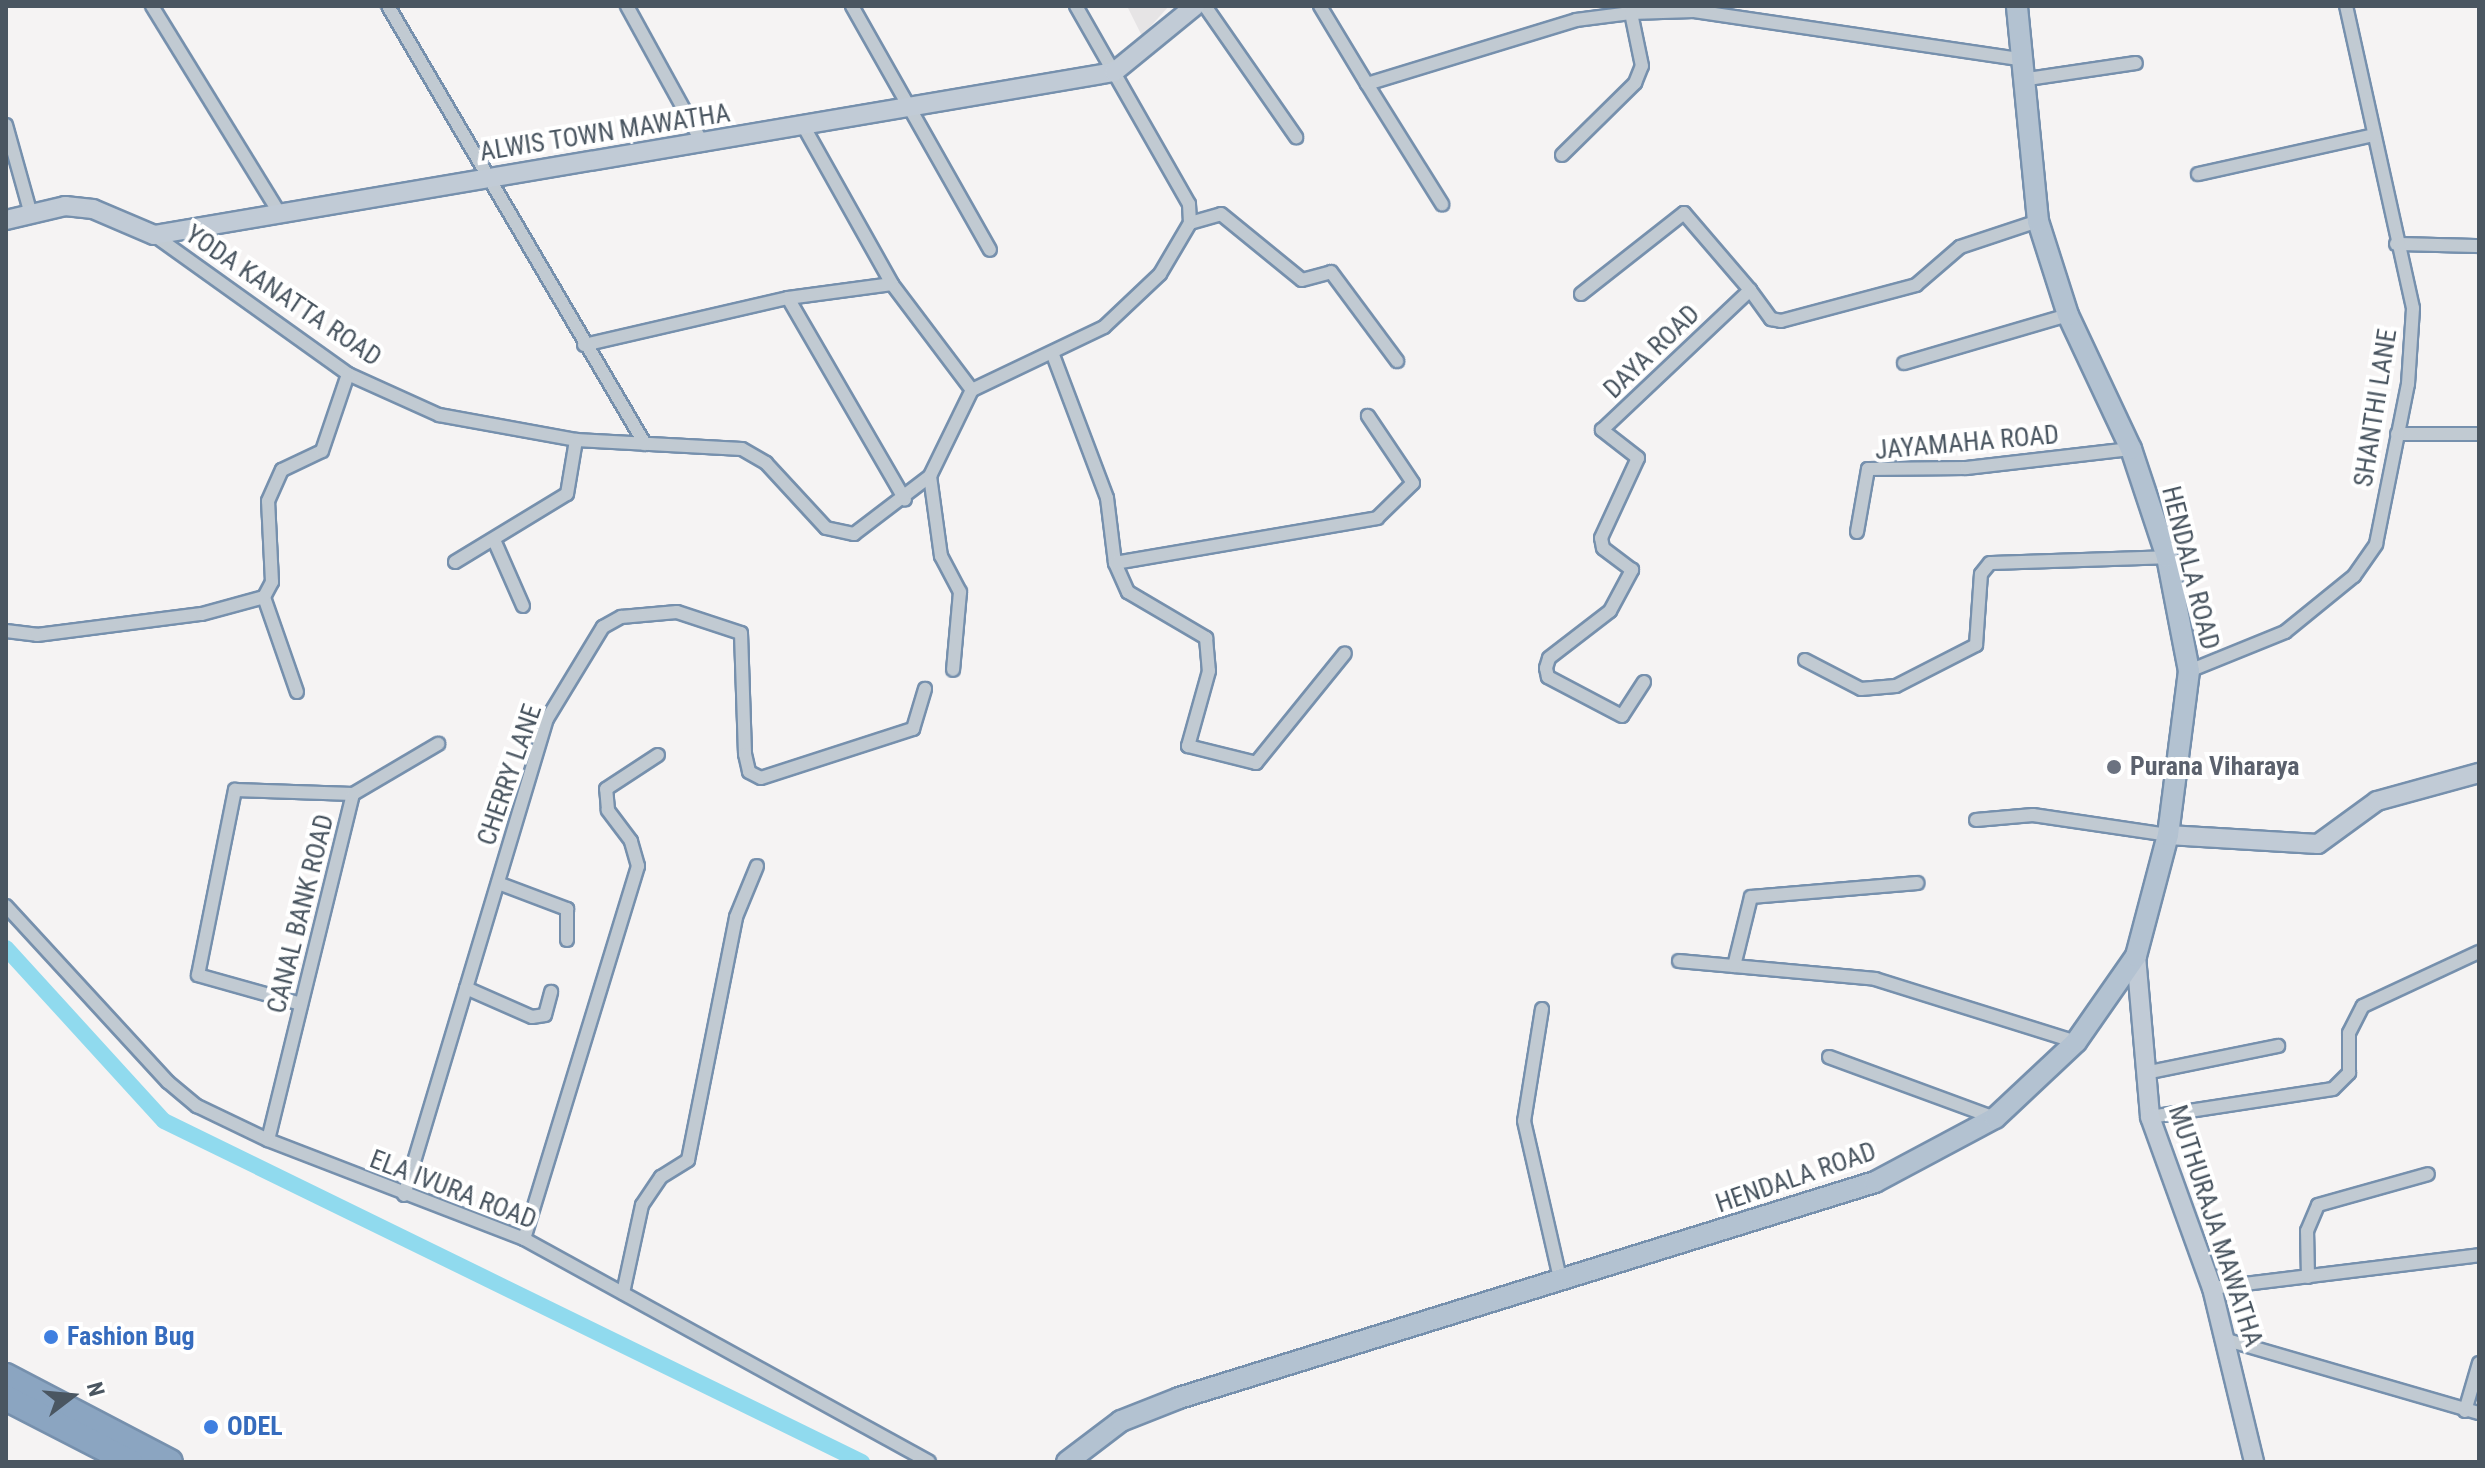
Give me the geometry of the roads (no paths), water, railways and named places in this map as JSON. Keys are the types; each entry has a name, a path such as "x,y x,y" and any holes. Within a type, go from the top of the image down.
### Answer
{"highway":[{"path":"6,1376 170,1462"},
{"path":"6,1398 130,1462"}],"main road":[{"name":"HENDALA ROAD","path":"1067,1462 1121,1421 1179,1398 1561,1282 1875,1182 1995,1118 2076,1042 2136,956 2168,835 2189,671 2167,557 2131,449 2068,315 2038,221 2021,80 2017,6"}],"street":[{"path":"152,6 280,214"},
{"path":"388,6 490,177 584,345 645,444"},
{"path":"627,6 703,144"},
{"path":"852,6 913,107 990,250"},
{"path":"804,127 892,284 972,390 1053,355 1104,327 1160,274 1190,223 1189,204 1076,6"},
{"name":"ALWIS TOWN MAWATHA","path":"154,235 1114,72 1195,6"},
{"path":"1205,6 1296,137"},
{"path":"1320,6 1442,204"},
{"path":"1570,6 1576,20"},
{"path":"1776,6 1777,21"},
{"name":"SHANTHI LANE","path":"2189,671 2285,632 2354,576 2376,544 2397,434 2413,308 2396,244 2346,6"},
{"path":"1367,84 1576,20 1631,13 1694,11 1777,21 1795,30 2020,59"},
{"path":"1562,155 1635,83 1642,66 1631,13"},
{"path":"2021,80 2136,63"},
{"path":"6,125 30,211"},
{"path":"2198,174 2374,135"},
{"path":"6,220 30,211 93,209 154,235"},
{"path":"1581,294 1684,213 1771,319 1781,321 1916,285 1960,247 2038,221"},
{"path":"1190,223 1221,214 1302,280 1331,272 1397,361"},
{"name":"YODA KANATTA ROAD","path":"154,235 348,374 439,415 576,440 742,449 766,463 839,535 854,534 905,500 930,476 972,390"},
{"path":"2396,244 2479,246"},
{"path":"584,345 788,298 892,284"},
{"name":"DAYA ROAD","path":"1644,682 1622,716 1548,677 1546,668 1549,658 1610,611 1632,570 1603,548 1601,538 1638,458 1602,430 1750,290"},
{"path":"788,298 905,500"},
{"path":"1904,363 2068,315"},
{"path":"1053,355 1107,498 1115,563 1128,592 1206,638 1209,671 1189,733 1194,752 1256,763 1345,653"},
{"path":"6,631 37,635 202,614 264,597 272,582 268,501 282,470 322,451 348,374"},
{"path":"1115,563 1377,518 1413,483 1368,416"},
{"path":"2397,434 2479,434"},
{"path":"455,562 567,494 576,440"},
{"name":"JAYAMAHA ROAD","path":"1857,532 1868,469 1966,468 2131,449"},
{"path":"930,476 941,556 960,592 953,670"},
{"path":"494,540 523,606"},
{"path":"1805,660 1861,689 1896,686 1976,645 1981,574 1990,563 2167,557"},
{"path":"264,597 297,692"},
{"name":"CHERRY LANE","path":"404,1195 547,719 603,627 621,617 677,612 741,633 745,754 749,772 761,778 913,729 925,689"},
{"name":"CANAL BANK ROAD","path":"268,1140 353,794 438,744"},
{"path":"524,1239 638,866 631,841 608,810 606,789 658,755"},
{"path":"1976,820 2033,815 2168,835 2318,844 2377,801 2479,773"},
{"path":"301,1004 198,975 235,790 353,794"},
{"path":"623,1293 642,1205 661,1177 688,1160 736,917 757,866"},
{"path":"498,883 567,909 567,940"},
{"path":"1734,966 1751,897 1917,883"},
{"name":"ELA IVURA ROAD","path":"6,906 168,1082 197,1106 268,1140 524,1239 929,1462"},
{"path":"2150,1117 2333,1089 2349,1073 2349,1033 2363,1006 2479,952"},
{"name":"MUTHURAJA MAWATHA","path":"2136,956 2150,1117 2174,1196 2212,1288 2254,1462"},
{"path":"1679,961 1875,979 2076,1042"},
{"path":"466,988 532,1017 545,1015 551,992"},
{"path":"1542,1009 1524,1121 1561,1282"},
{"path":"2145,1073 2278,1046"},
{"path":"1829,1057 1995,1118"},
{"path":"2308,1277 2307,1231 2318,1205 2428,1174"},
{"path":"2212,1288 2479,1255"},
{"path":"2227,1340 2472,1412 2479,1363"}],"waterway":[{"path":"6,948 164,1121 862,1462"}],"place":[{"name":"Purana Viharaya","path":"2114,767"},
{"name":"Fashion Bug","path":"51,1337"},
{"name":"ODEL","path":"211,1427"}]}
